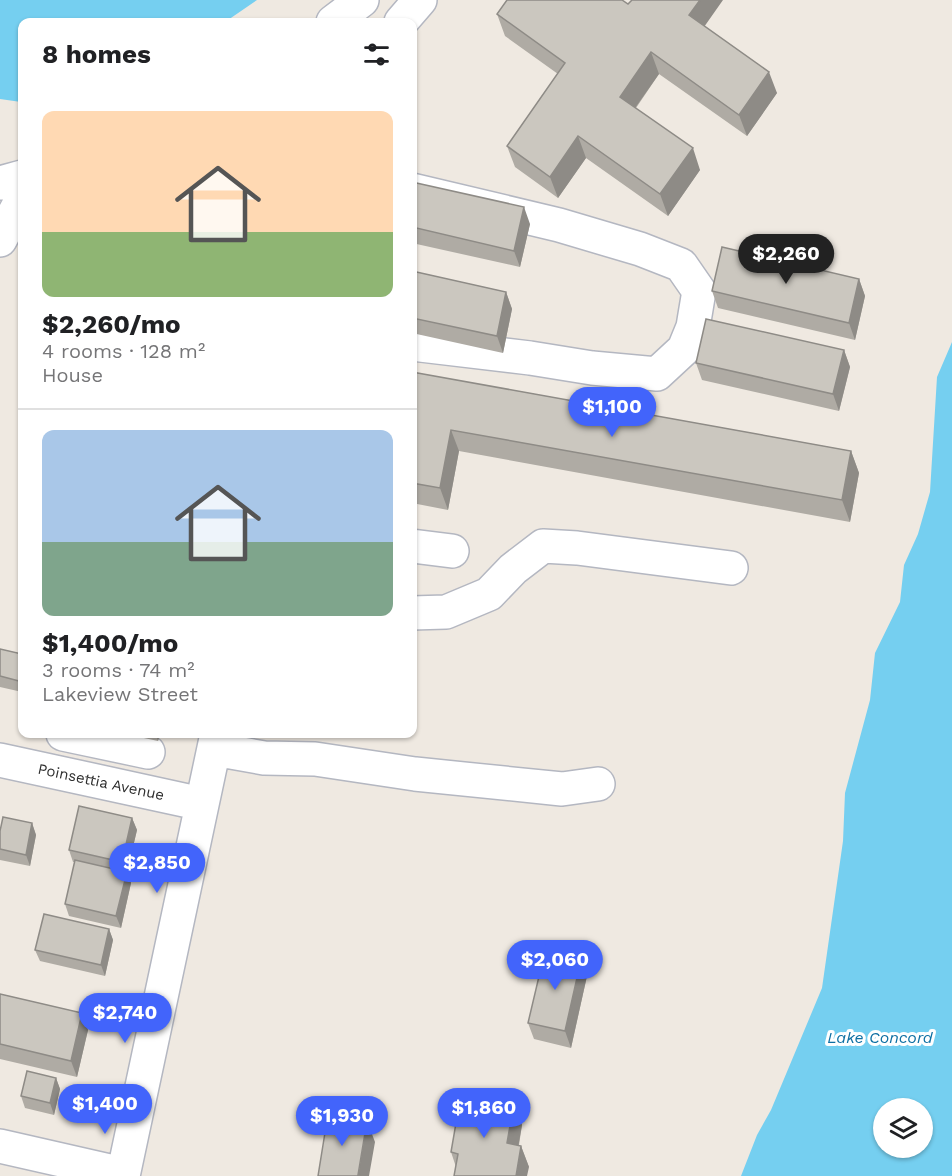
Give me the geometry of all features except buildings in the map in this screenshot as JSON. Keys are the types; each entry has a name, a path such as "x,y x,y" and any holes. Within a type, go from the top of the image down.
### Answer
{"street":[{"path":"338,18 362,0"},
{"path":"371,18 381,0"},
{"path":"404,18 420,0"},
{"path":"0,183 18,178"},
{"path":"417,191 559,225 640,249 681,265 699,291 693,327 684,349 657,374 592,368 417,345"},
{"path":"0,240 18,206"},
{"path":"417,613 446,612 489,594 513,569 543,546 577,548 731,568"},
{"path":"417,547 452,551"},
{"path":"56,772 62,738"},
{"path":"82,738 148,752"},
{"path":"0,1146 123,1175 215,741 264,758 296,746 315,759 415,774 562,789 598,784"},
{"name":"Poinsettia Avenue","path":"0,760 202,804"}],"water":[{"path":"0,0 257,0 231,18 18,18 18,102 0,99"},
{"name":"Lake Concord","path":"952,342 952,1176 741,1176 822,988 843,841 845,793 870,700 875,653 900,602 904,565 918,534 930,492 937,377"}]}
